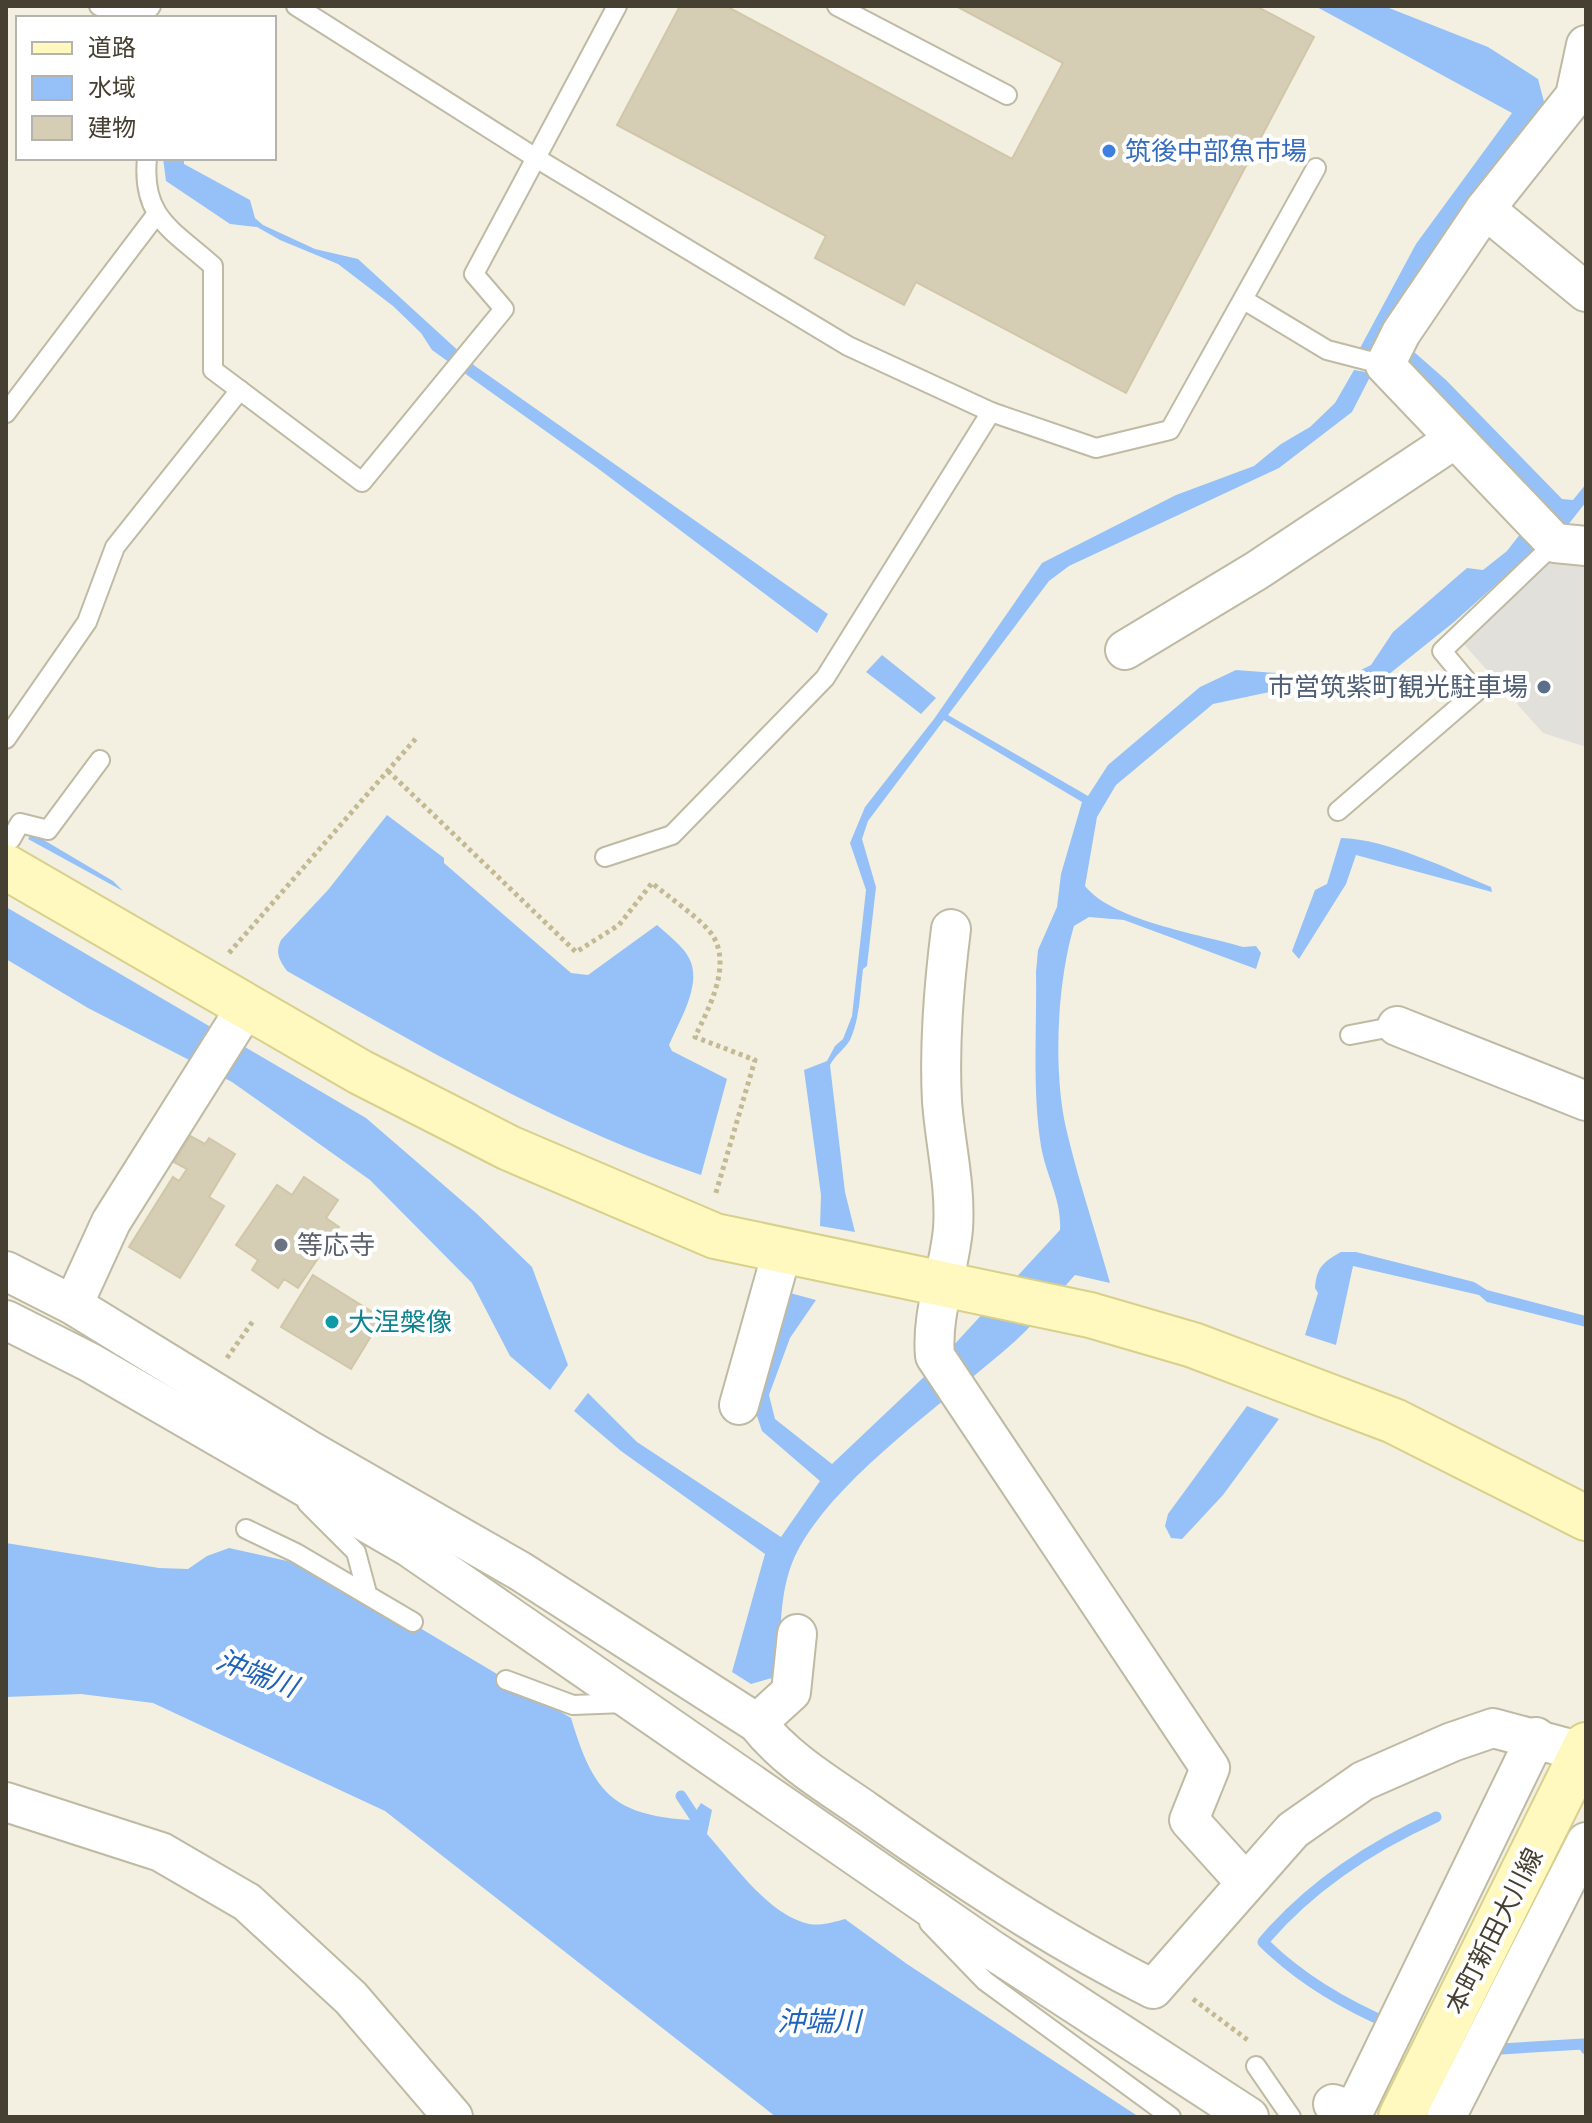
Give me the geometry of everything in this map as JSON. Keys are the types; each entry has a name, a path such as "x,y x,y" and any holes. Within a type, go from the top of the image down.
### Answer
{"street":[{"path":"1557,537 1369,361 1401,333 1485,209 1575,96 1586,45"},
{"path":"1485,209 1586,292"},
{"path":"1125,650 1256,571 1455,439"},
{"path":"11,836 207,983 239,1019 360,1072 509,1148 702,1231 782,1252 1090,1315 1193,1345 1394,1421 1586,1518"},
{"path":"951,929 942,1101 954,1182 943,1285 933,1328 935,1356 1210,1768 1189,1820 1245,1882"},
{"path":"73,1305 111,1222 208,1073 239,1019"},
{"path":"1397,1026 1586,1101"},
{"path":"739,1405 782,1252"},
{"path":"12,1275 73,1305 309,1450 520,1571 751,1719 777,1748 932,1858 1115,1970 1153,1989 1293,1830 1363,1781 1452,1742 1493,1728 1584,1748"},
{"path":"12,1275 76,1335 89,1362"},
{"path":"6,1320 89,1362 409,1547 640,1703 989,1948 1125,2033 1249,2117"},
{"path":"717,1759 751,1719 791,1692 797,1634"},
{"path":"1333,2104 1348,2109 1357,2105 1536,1737"},
{"name":"本町新田大川線","path":"1401,2117 1584,1748"},
{"path":"6,1802 161,1852 247,1902 351,1998 453,2117"},
{"path":"1446,2117 1586,1842"},
{"path":"989,1948 1115,1970"}],"lane":[{"path":"99,6 135,16"},
{"path":"296,6 536,158 848,346 991,412 1096,448 1170,430 1316,168"},
{"path":"147,160 144,187 156,215 213,266 213,370 362,482 504,309 474,274 617,6"},
{"path":"837,6 1007,95"},
{"path":"6,413 156,215"},
{"path":"1244,300 1327,350 1369,361"},
{"path":"6,739 87,622 115,547 240,390"},
{"path":"605,857 672,835 825,678 991,412"},
{"path":"1338,811 1476,692 1442,651 1557,537"},
{"path":"11,836 48,830 100,760"},
{"path":"1350,1035 1397,1026"},
{"path":"271,1467 356,1552 367,1593"},
{"path":"246,1529 367,1593 413,1622"},
{"path":"506,1680 573,1705 640,1703"},
{"path":"931,1908 929,1925 985,1981 1171,2117"},
{"path":"1256,2066 1291,2117"}],"path":[{"path":"207,983 222,961 418,736"},
{"path":"388,771 576,952 619,925 652,883 713,936 720,960 715,993 695,1037 755,1060 713,1205 702,1231"},
{"path":"209,1386 253,1321"}],"shaded area":[{"name":"市営筑紫町観光駐車場","path":"1586,555 1586,747 1543,733 1461,641 1553,556"}],"water":[{"path":"1315,6 1384,6 1488,47 1538,79 1547,113 1478,200 1413,351 1446,380 1562,499 1573,500 1586,484 1586,502 1564,530 1376,352 1359,350 1416,244 1512,113"},
{"path":"163,160 184,160 184,164 250,200 255,218 263,225 315,249 358,259 475,366 828,614 817,633 596,467 432,350 421,333 393,306 338,264 257,227 230,224 166,181"},
{"path":"1354,370 1372,373 1352,412 1279,468 1069,566 1049,581 948,715 1088,796 1108,765 1200,687 1236,670 1345,678 1371,665 1393,632 1467,568 1483,570 1507,551 1524,529 1539,546 1454,622 1363,695 1284,689 1213,704 1116,785 1097,817 1085,886 1098,898 1136,917 1243,947 1256,946 1261,953 1256,969 1124,920 1089,917 1074,926 1061,1000 1059,1080 1066,1128 1110,1283 1075,1275 1021,1335 894,1442 835,1499 812,1527 790,1570 781,1615 779,1676 751,1684 732,1672 765,1554 621,1451 574,1411 588,1393 637,1442 781,1537 820,1481 762,1431 754,1407 790,1293 816,1300 790,1338 769,1395 775,1419 832,1464 926,1375 1060,1230 1059,1208 1043,1157 1038,1125 1036,972 1038,950 1057,907 1061,874 1082,802 944,720 868,821 862,839 876,887 867,966 863,969 853,1032 830,1065 845,1192 855,1232 820,1226 821,1195 804,1070 827,1061 843,1039 852,1016 866,890 850,843 865,807 934,719 1042,563 1176,495 1254,466 1281,444 1310,427 1335,403"},
{"path":"882,655 936,698 921,714 866,672"},
{"path":"387,815 444,858 444,863 571,973 588,975 657,925 683,949 693,968 693,979 688,1002 669,1045 672,1051 727,1079 701,1175 541,1109 438,1056 287,971 279,956 281,940 328,890"},
{"path":"32,833 113,881 123,891 28,839"},
{"path":"1341,838 1378,844 1417,856 1491,887 1492,892 1356,855 1346,884 1299,959 1292,951 1315,890 1327,884"},
{"path":"6,907 366,1118 476,1213 532,1267 568,1365 550,1390 510,1356 472,1283 370,1180 232,1082 88,1008 6,959"},
{"path":"1341,1252 1356,1252 1474,1282 1487,1290 1586,1316 1586,1327 1487,1302 1479,1295 1353,1266 1336,1345 1305,1335 1318,1293 1315,1288 1319,1270"},
{"path":"1247,1406 1279,1419 1223,1495 1182,1539 1171,1538 1165,1526 1168,1514"},
{"name":"沖端川","path":"6,1543 159,1568 188,1569 207,1556 229,1548 305,1565 358,1591 571,1718 597,1781 623,1805 663,1817 690,1820 701,1803 712,1810 707,1834 752,1886 779,1910 809,1924 845,1919 907,1964 1139,2117 776,2117 385,1811 153,1703 81,1694 6,1697"}],"building":[{"path":"680,6 726,6 1012,159 1063,63 956,6 1256,6 1314,37 1126,393 916,282 904,305 815,258 826,236 617,125"},
{"path":"190,1136 205,1144 209,1138 235,1154 209,1197 224,1206 180,1278 129,1247 173,1177 179,1181 187,1169 174,1162"},
{"path":"304,1177 338,1200 326,1218 339,1227 298,1288 284,1279 278,1288 252,1270 258,1260 236,1245 277,1185 292,1195"},
{"name":"大涅槃像","path":"313,1275 382,1318 351,1369 281,1327"}],"waterway":[{"path":"681,1796 700,1825"},
{"path":"1392,2025 1323,1990 1263,1942 1301,1903 1342,1870 1388,1841 1436,1817"},
{"path":"1501,2049 1583,2044 1586,2049"}],"place":[{"name":"筑後中部魚市場","path":"1109,151"},
{"name":"市営筑紫町観光駐車場","path":"1544,687"},
{"name":"等応寺","path":"281,1245"},
{"name":"大涅槃像","path":"332,1322"}]}
